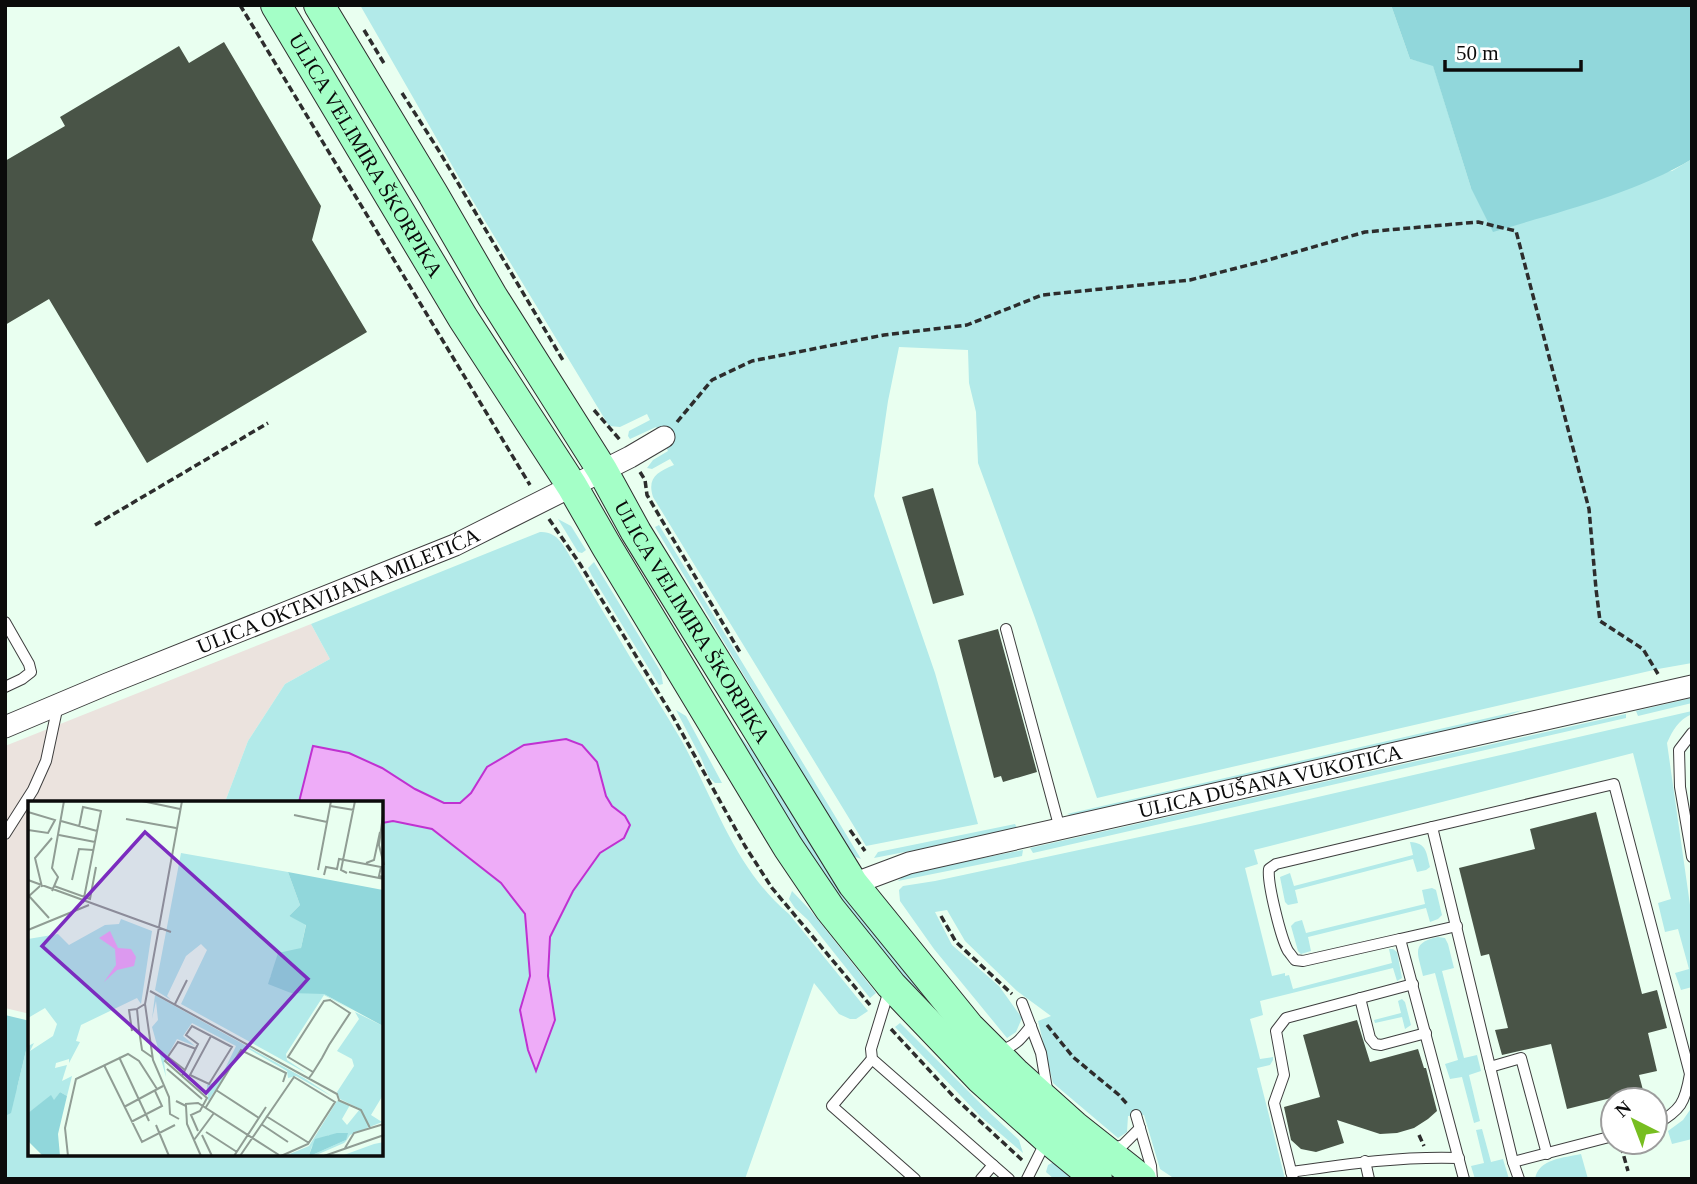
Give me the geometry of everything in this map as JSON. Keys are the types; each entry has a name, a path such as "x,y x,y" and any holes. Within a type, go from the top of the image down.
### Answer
{"main road":[{"name":"ULICA VELIMIRA ŠKORPIKA","path":"276,5 463,318 572,486 788,847 830,909 891,985 980,1078 1047,1138 1102,1165 1142,1179"},
{"name":"ULICA VELIMIRA ŠKORPIKA","path":"319,5 492,296 603,470 636,532 853,884 970,1027 1074,1126 1102,1165"}],"street":[{"name":"ULICA OKTAVIJANA MILETIĆA","path":"7,723 58,705 455,545 664,437"},
{"name":"ULICA DUŠANA VUKOTIĆA","path":"853,884 909,863 1692,686"}],"lane":[{"path":"5,622 31,672 5,687"},
{"path":"1006,629 1060,829"},
{"path":"5,834 33,790 46,761 58,705"},
{"path":"1692,733 1679,750 1680,787 1692,857"},
{"path":"1457,926 1303,961 1295,960 1288,951 1277,913 1268,877 1269,870 1276,864 1614,784 1690,1074 1686,1097 1669,1117"},
{"path":"1432,827 1519,1179"},
{"path":"1400,939 1464,1179"},
{"path":"1413,984 1286,1018 1276,1031 1283,1075 1274,1102 1292,1175 1365,1161 1459,1158"},
{"path":"891,985 871,1049 872,1059 1009,1179"},
{"path":"1360,998 1370,1038 1375,1044 1381,1045 1426,1033"},
{"path":"1022,1003 1041,1053 1049,1104"},
{"path":"994,1052 1010,1048 1031,1026"},
{"path":"1490,1067 1521,1058 1547,1154"},
{"path":"872,1059 832,1106 915,1179"},
{"path":"1136,1115 1151,1166 1152,1179"},
{"path":"1102,1165 1140,1128"},
{"path":"1027,1179 1047,1138"},
{"path":"1513,1162 1599,1144"},
{"path":"1365,1161 1368,1179"},
{"path":"981,1179 993,1165"}],"path":[{"path":"240,5 527,480"},
{"path":"372,41 391,75"},
{"path":"397,86 439,151 569,370"},
{"path":"664,437 712,380 752,361 884,335 967,325 1042,295 1190,280 1365,232 1478,222 1516,231 1589,509 1600,621 1643,649 1657,673 1662,693"},
{"path":"590,405 620,440"},
{"path":"95,526 268,423"},
{"path":"645,480 648,495 748,664"},
{"path":"548,517 580,564 667,707 727,813"},
{"path":"846,825 865,852"},
{"path":"1623,1156 1628,1171"}],"shaded area":[{"path":"360,5 1391,5 1410,59 1433,65 1471,188 1672,171 1692,159 1692,663 1097,798 978,463 976,412 969,383 968,350 899,347 874,496 935,673 978,824 866,846 653,497 651,485 655,476 674,465 670,459 652,469 647,468 653,460 668,451 656,427 630,439 629,431 650,420 647,414 620,427 609,426 465,188"},
{"path":"1391,5 1692,5 1692,159 1621,192 1493,232 1471,188 1433,66 1410,59"},
{"path":"558,519 571,526 586,550 578,552"},
{"path":"659,525 861,859 843,852 778,744 757,697 655,527"},
{"path":"540,532 551,534 560,541 683,743 741,856 755,877 789,914 868,1011 856,1019 839,1014 814,983 745,1179 5,1179 5,1086 17,1088 28,1042 28,1156 383,1156 383,801 225,801 248,741 285,684 330,659 311,624"},
{"path":"623,546 736,731 772,775 854,903 1127,1179 1114,1179 1063,1139 921,1002 837,896 782,818"},
{"path":"594,562 661,672 663,684 659,685 592,576 588,568"},
{"path":"311,624 330,659 285,684 248,741 225,801 28,801 28,1014 5,1008 5,746"},
{"path":"1692,698 1692,703 1638,716 1636,711"},
{"path":"676,710 686,716 722,783 715,783 709,777"},
{"path":"1523,710 1481,725 1078,817 1067,814"},
{"path":"1692,711 1692,714 1676,726 1667,743 1692,919 1692,987 1681,990 1675,973 1689,969 1678,929 1665,932 1658,903 1671,899 1633,753 1254,850 1258,864 1245,868 1272,976 1285,973 1285,976 1289,975 1293,989 1392,963 1389,949 1393,949 1397,952 1402,978 1397,981 1393,968 1260,1001 1263,1015 1250,1019 1260,1059 1273,1057 1270,1065 1257,1068 1285,1179 1175,1179 1160,1169 1144,1115 1128,1116 1127,1132 1118,1138 1053,1083 1038,1021 1051,1016 1017,991 965,941 947,910 935,912 952,945 999,986 1022,1018 1016,1032 1007,1038 934,949 900,901 899,890 903,886 1200,824"},
{"path":"1626,714 1626,718 1033,853 1030,848"},
{"path":"566,739 582,745 597,762 606,796 612,806 625,816 630,825 624,838 600,853 573,891 550,937 548,976 555,1020 536,1071 528,1050 520,1010 530,976 525,914 501,883 432,829 393,821 383,823 383,801 299,801 313,746 349,753 444,803 460,803 471,793 487,767 524,745"},
{"path":"1015,824 1018,830 874,858 878,852"},
{"path":"1410,842 1420,844 1425,849 1430,867 1426,870 1417,872 1413,859 1295,890 1298,903 1288,905 1285,902 1280,877 1290,873 1294,886 1413,855"},
{"path":"1023,850 1022,856 898,881 907,873"},
{"path":"1422,890 1436,890 1442,915 1438,919 1430,922 1426,908 1308,937 1311,951 1301,954 1298,951 1291,926 1295,922 1302,920 1306,933 1425,904"},
{"path":"792,891 876,993 870,998 808,920 795,908 789,899"},
{"path":"1438,937 1445,938 1454,968 1442,971 1464,1058 1477,1055 1481,1071 1469,1075 1480,1121 1474,1123 1462,1077 1450,1079 1445,1064 1458,1060 1435,973 1423,976 1419,961 1418,950 1423,942"},
{"path":"1402,999 1411,1025 1405,1029 1402,1017 1375,1023 1374,1020 1401,1013 1398,1001"},
{"path":"5,1015 28,1021 28,1042 11,1113 5,1116"},
{"path":"900,1023 1019,1140 1023,1153 981,1117 895,1027"},
{"path":"1692,1107 1692,1139 1672,1144 1669,1130 1683,1120"},
{"path":"1482,1129 1491,1162 1503,1159 1509,1179 1475,1179 1471,1166 1484,1163 1476,1130"},
{"path":"1581,1154 1588,1179 1535,1179 1537,1172 1547,1163"},
{"path":"1059,1163 1079,1179 1054,1179 1046,1172 1048,1165"}],"building":[{"path":"224,42 321,206 312,240 367,332 147,463 49,299 5,325 5,161 65,126 60,117 179,46 189,63"},
{"path":"933,488 964,595 933,604 902,497"},
{"path":"998,629 1037,772 1003,782 1001,776 994,778 958,640"},
{"path":"1596,812 1642,994 1657,990 1667,1028 1648,1033 1657,1071 1639,1075 1642,1086 1599,1086 1599,1101 1567,1109 1551,1044 1502,1055 1495,1030 1508,1028 1489,954 1481,956 1459,868 1535,849 1530,829"},
{"path":"1357,1020 1370,1062 1418,1049 1437,1111 1414,1128 1397,1133 1380,1134 1337,1120 1344,1143 1316,1152 1301,1149 1291,1140 1284,1107 1320,1097 1303,1035"}]}
